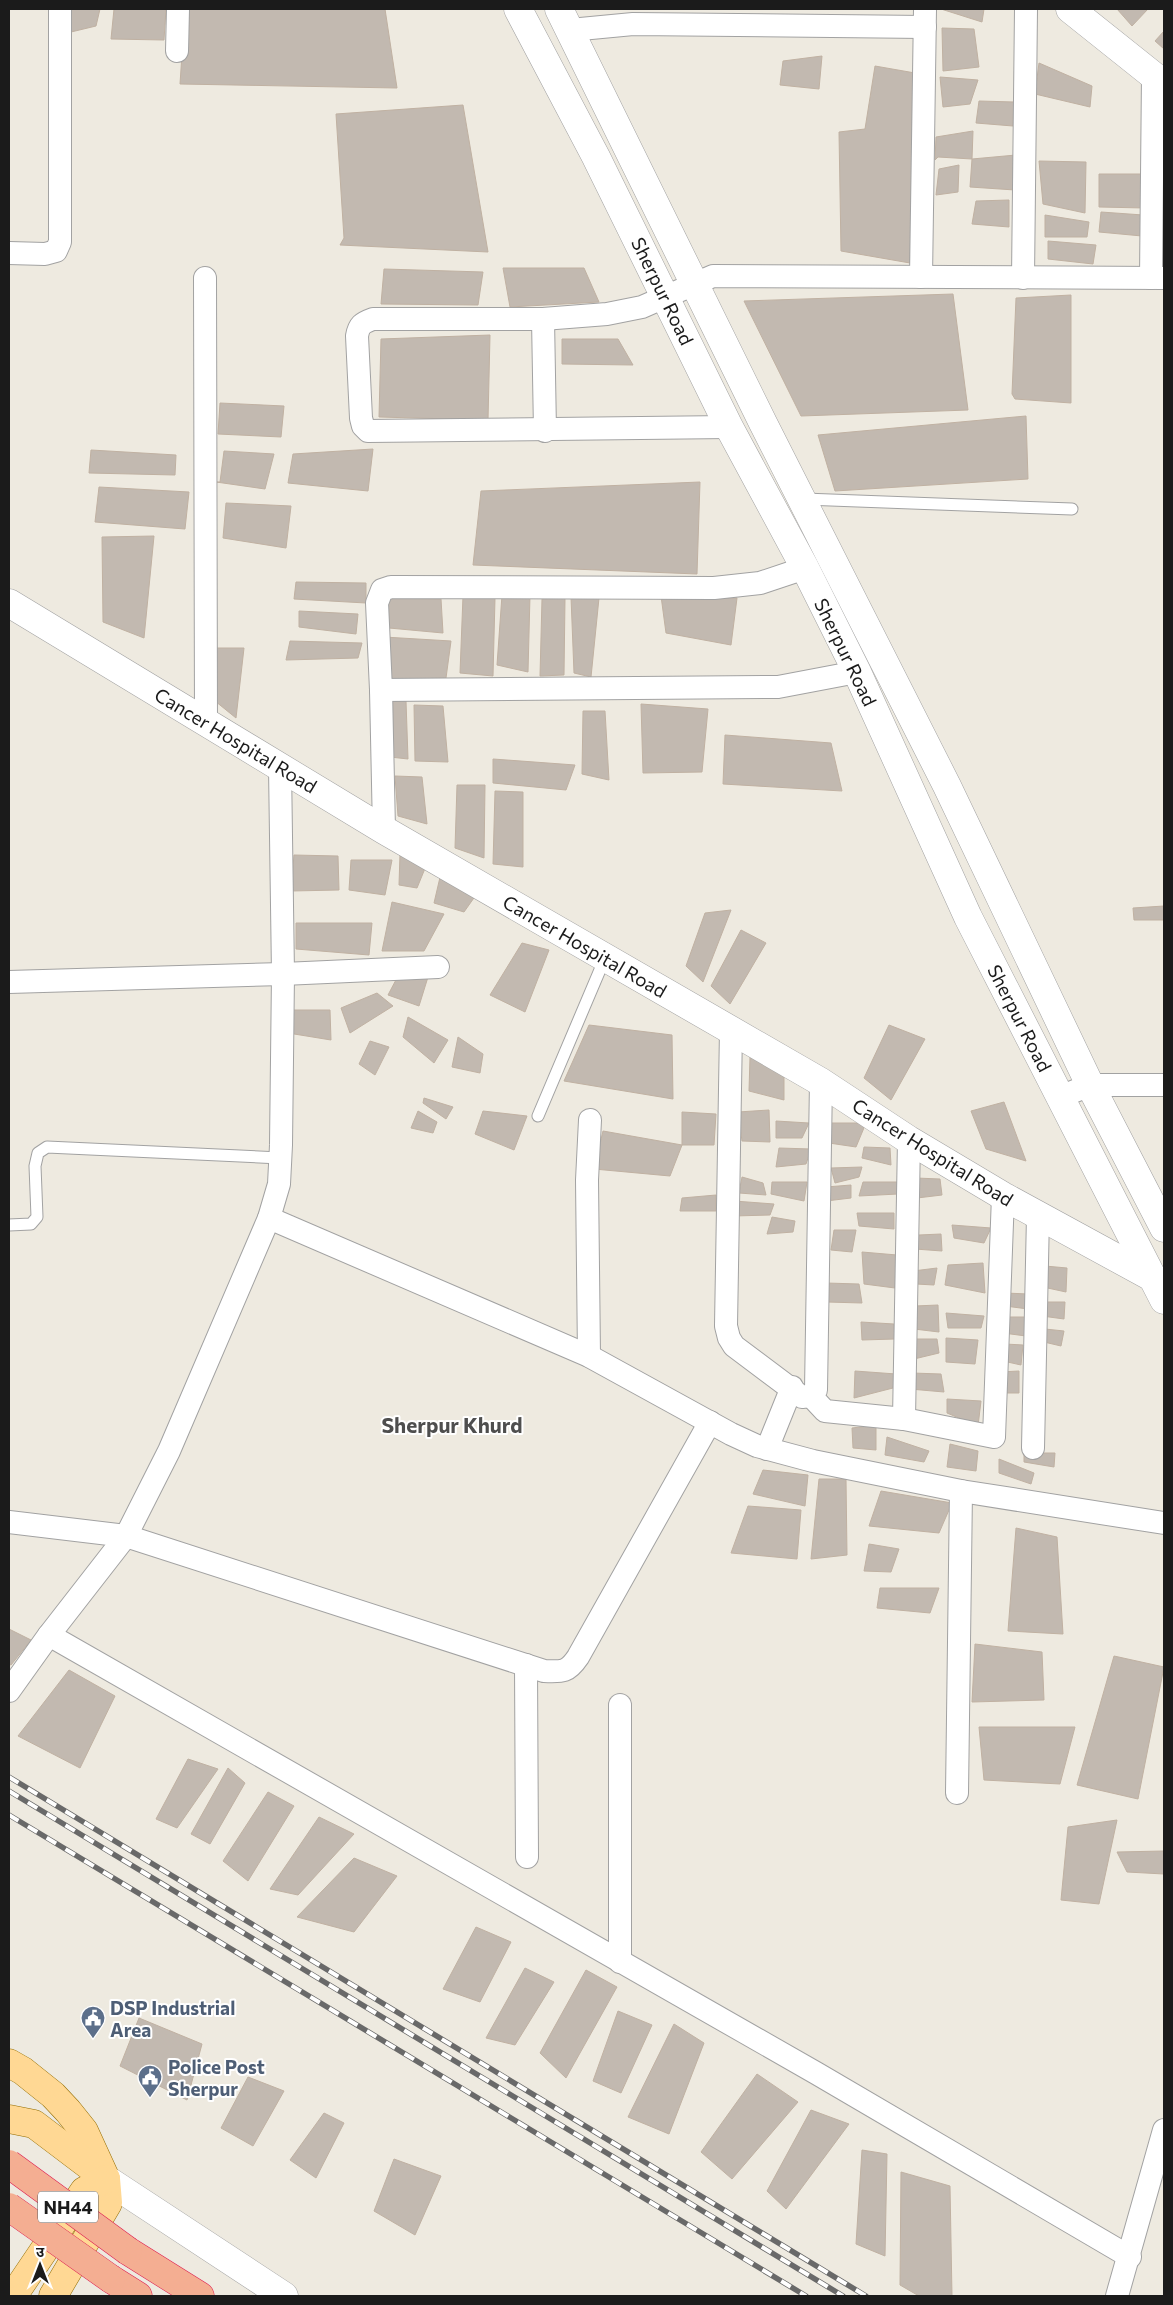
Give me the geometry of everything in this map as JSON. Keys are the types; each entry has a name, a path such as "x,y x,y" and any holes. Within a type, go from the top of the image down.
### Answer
{"highway":[{"name":"NH44","path":"9,2164 128,2251 200,2296"},
{"name":"NH44","path":"9,2207 138,2296"}],"main road":[{"path":"9,2063 54,2095 84,2130 106,2179 108,2203 53,2296"},
{"path":"9,2119 34,2124 106,2179"},
{"path":"13,2296 84,2191 106,2179"}],"street":[{"path":"9,253 46,254 56,251 60,242 60,9"},
{"path":"177,51 178,9"},
{"name":"Sherpur Road","path":"518,9 666,297 729,427 805,568 857,672 968,917 1161,1287"},
{"path":"1022,278 1026,9"},
{"path":"729,427 368,431 363,426 362,418 356,336 358,327 363,322 372,319 543,319 607,314 642,307 712,276 1157,278 1158,80 1070,9"},
{"path":"564,19 632,24 925,18 921,277"},
{"name":"Sherpur Road","path":"564,19 802,499 947,786 1090,1085 1164,1228"},
{"path":"551,73 582,57"},
{"path":"205,278 206,722"},
{"path":"543,319 545,430"},
{"path":"384,830 377,603 382,590 391,587 714,588 760,583 805,568"},
{"name":"Cancer Hospital Road","path":"9,603 384,830 821,1082 908,1140 1161,1287"},
{"path":"381,690 778,687 857,672"},
{"path":"9,1692 49,1636 126,1536 169,1451 269,1218 279,1184 283,974 280,767"},
{"path":"9,982 283,974 438,967"},
{"path":"730,1030 726,1326 729,1338 734,1346 826,1411 904,1419 994,1437 1003,1196"},
{"path":"801,1392 816,1390 821,1082"},
{"path":"1060,1096 1090,1085 1164,1085"},
{"path":"590,1120 587,1180 590,1356"},
{"path":"904,1419 908,1140"},
{"path":"1033,1448 1038,1216"},
{"path":"269,1218 590,1356 731,1434 767,1449 813,1461 961,1491 1164,1523"},
{"path":"767,1449 801,1392"},
{"path":"9,1522 126,1536 544,1671 559,1672 570,1668 710,1422"},
{"path":"957,1793 961,1491"},
{"path":"49,1636 824,2078 1130,2257"},
{"path":"526,1665 526,1857"},
{"path":"620,1705 620,1962"},
{"path":"1117,2296 1130,2257 1164,2130"},
{"path":"106,2179 284,2296"}],"lane":[{"path":"802,499 1072,509"},
{"path":"538,1116 605,958"},
{"path":"9,1226 31,1224 37,1216 35,1166 38,1154 47,1147 280,1158"}],"building":[{"path":"71,9 100,9 96,26 71,32"},
{"path":"114,9 166,9 164,40 111,39"},
{"path":"185,9 385,9 397,88 180,84"},
{"path":"941,9 984,9 982,22"},
{"path":"1117,9 1148,9 1132,26"},
{"path":"942,28 974,29 979,67 943,71"},
{"path":"1164,31 1164,49 1155,41"},
{"path":"822,56 819,89 780,85 783,61"},
{"path":"1039,63 1092,86 1090,107 1035,94"},
{"path":"875,66 915,73 910,263 841,251 839,132 865,129"},
{"path":"940,77 978,80 970,104 943,107"},
{"path":"979,101 1014,102 1013,126 976,123"},
{"path":"463,105 488,252 340,245 344,238 336,114"},
{"path":"973,131 972,159 938,157 935,160 936,137"},
{"path":"1016,155 1015,190 970,187 972,159"},
{"path":"1039,161 1086,162 1085,213 1043,204"},
{"path":"959,165 958,192 936,195 939,169"},
{"path":"1099,174 1145,174 1145,208 1099,207"},
{"path":"1009,200 1009,227 972,224 976,201"},
{"path":"1101,212 1143,215 1142,236 1099,232"},
{"path":"1045,215 1089,222 1087,237 1045,237"},
{"path":"1048,241 1096,245 1093,264 1048,259"},
{"path":"503,268 584,268 599,302 510,307"},
{"path":"384,269 483,272 478,305 381,304"},
{"path":"953,294 968,410 801,416 744,301"},
{"path":"1071,295 1071,403 1015,399 1012,394 1016,298"},
{"path":"490,335 488,420 379,417 381,339"},
{"path":"562,339 618,339 633,365 562,364"},
{"path":"220,403 284,406 281,437 218,434"},
{"path":"1026,416 1028,479 835,491 818,435"},
{"path":"373,449 368,491 288,483 293,454"},
{"path":"91,450 176,455 175,475 89,473"},
{"path":"224,451 274,454 265,489 216,482 220,482"},
{"path":"700,482 697,574 473,565 481,491"},
{"path":"99,487 189,492 185,529 95,522"},
{"path":"226,503 291,506 286,548 223,538"},
{"path":"154,536 144,638 103,622 102,537"},
{"path":"296,582 366,583 366,603 294,599"},
{"path":"502,595 530,595 528,672 497,665"},
{"path":"463,596 495,598 493,676 460,673"},
{"path":"661,596 737,598 731,645 666,633"},
{"path":"571,597 599,598 591,677 574,673"},
{"path":"387,598 441,599 443,633 389,628"},
{"path":"565,598 564,675 540,676 542,599"},
{"path":"299,611 358,614 356,634 299,627"},
{"path":"384,637 451,641 446,678 387,680"},
{"path":"290,641 362,643 358,658 286,660"},
{"path":"213,648 244,648 236,718 215,701"},
{"path":"390,701 406,701 408,759 390,757"},
{"path":"641,704 708,709 702,772 643,773"},
{"path":"414,705 443,706 448,762 415,761"},
{"path":"583,711 605,711 609,780 582,774"},
{"path":"725,735 831,743 842,791 723,784"},
{"path":"493,759 575,765 566,790 493,783"},
{"path":"395,776 422,777 427,824 398,816"},
{"path":"457,785 485,785 484,858 455,848"},
{"path":"495,791 523,792 523,867 493,864"},
{"path":"400,854 426,866 417,888 399,885"},
{"path":"294,855 338,856 339,890 291,891"},
{"path":"351,860 392,860 385,895 349,890"},
{"path":"441,873 476,895 464,912 434,903"},
{"path":"392,902 444,914 424,951 382,951"},
{"path":"1164,906 1164,920 1134,920 1133,908"},
{"path":"731,910 703,982 686,966 705,913"},
{"path":"296,923 372,923 369,955 296,949"},
{"path":"741,930 766,943 730,1004 711,986"},
{"path":"522,943 549,950 525,1012 490,995"},
{"path":"398,976 428,977 419,1006 388,995"},
{"path":"377,993 393,1006 350,1033 341,1008"},
{"path":"292,1010 330,1010 331,1040 288,1033"},
{"path":"408,1017 448,1040 434,1063 403,1037"},
{"path":"589,1025 672,1035 673,1099 564,1081"},
{"path":"889,1025 925,1039 891,1100 864,1078"},
{"path":"458,1037 483,1054 480,1073 452,1067"},
{"path":"370,1041 389,1047 375,1075 359,1064"},
{"path":"750,1057 784,1073 784,1100 749,1091"},
{"path":"424,1098 453,1107 446,1119 423,1103"},
{"path":"1004,1102 1026,1161 986,1149 971,1111"},
{"path":"769,1110 770,1142 742,1141 738,1112"},
{"path":"418,1111 437,1122 433,1133 411,1128"},
{"path":"483,1111 527,1116 514,1150 475,1134"},
{"path":"682,1112 716,1114 714,1145 682,1145"},
{"path":"776,1121 809,1123 802,1138 776,1138"},
{"path":"829,1123 866,1123 856,1147 829,1143"},
{"path":"603,1131 682,1145 670,1176 594,1169"},
{"path":"864,1147 890,1148 891,1165 862,1158"},
{"path":"779,1148 811,1149 806,1164 776,1167"},
{"path":"862,1167 859,1177 835,1183 831,1168"},
{"path":"742,1177 763,1183 766,1195 739,1193"},
{"path":"916,1178 940,1179 942,1195 917,1198"},
{"path":"772,1182 807,1182 804,1201 771,1194"},
{"path":"863,1182 898,1182 898,1194 859,1196"},
{"path":"851,1185 851,1198 826,1201 826,1187"},
{"path":"716,1195 716,1211 680,1211 682,1198"},
{"path":"734,1201 774,1204 770,1215 734,1216"},
{"path":"857,1213 894,1213 894,1229 859,1226"},
{"path":"772,1217 795,1221 793,1232 767,1234"},
{"path":"952,1225 991,1228 984,1243 954,1238"},
{"path":"834,1230 856,1230 852,1252 831,1250"},
{"path":"941,1234 942,1251 915,1249 919,1235"},
{"path":"862,1252 897,1255 895,1288 864,1284"},
{"path":"983,1263 985,1293 945,1285 948,1265"},
{"path":"1045,1266 1067,1268 1066,1292 1043,1287"},
{"path":"937,1268 934,1285 916,1284 913,1271"},
{"path":"826,1283 859,1284 862,1303 827,1302"},
{"path":"1005,1293 1028,1294 1028,1309 1005,1306"},
{"path":"1042,1302 1065,1302 1064,1319 1042,1316"},
{"path":"938,1305 939,1332 914,1329 915,1306"},
{"path":"946,1313 984,1316 981,1328 948,1328"},
{"path":"1007,1317 1026,1317 1026,1336 1003,1333"},
{"path":"861,1322 894,1324 895,1339 862,1340"},
{"path":"1045,1329 1064,1331 1061,1346 1044,1342"},
{"path":"946,1338 978,1340 975,1364 946,1362"},
{"path":"910,1339 937,1339 939,1353 914,1359"},
{"path":"1005,1344 1023,1345 1021,1365 1003,1361"},
{"path":"855,1371 896,1374 893,1388 854,1398"},
{"path":"1019,1371 1019,1393 1000,1393 999,1372"},
{"path":"912,1373 941,1374 944,1392 910,1389"},
{"path":"947,1399 981,1401 978,1426 947,1413"},
{"path":"876,1425 876,1450 853,1448 852,1428"},
{"path":"887,1437 929,1451 924,1462 885,1455"},
{"path":"950,1444 978,1451 976,1471 947,1467"},
{"path":"1024,1453 1055,1453 1054,1467 1024,1462"},
{"path":"999,1459 1034,1473 1031,1484 999,1473"},
{"path":"763,1470 808,1475 805,1506 753,1494"},
{"path":"819,1479 846,1479 847,1555 811,1559"},
{"path":"881,1491 952,1503 939,1533 869,1526"},
{"path":"748,1506 801,1510 797,1559 731,1553"},
{"path":"1016,1528 1057,1537 1063,1634 1008,1631"},
{"path":"869,1544 899,1549 891,1572 864,1571"},
{"path":"880,1588 939,1588 930,1613 877,1608"},
{"path":"9,1629 31,1640 11,1665 9,1664"},
{"path":"975,1644 1042,1652 1044,1700 972,1702"},
{"path":"1114,1656 1164,1667 1138,1799 1077,1785"},
{"path":"69,1670 115,1696 80,1768 18,1736"},
{"path":"979,1727 1075,1727 1060,1784 984,1780"},
{"path":"188,1759 218,1769 177,1828 156,1819"},
{"path":"228,1768 245,1783 210,1844 191,1834"},
{"path":"268,1792 294,1806 248,1881 223,1861"},
{"path":"319,1817 354,1834 298,1895 270,1889"},
{"path":"1117,1820 1099,1904 1061,1900 1068,1827"},
{"path":"1164,1851 1164,1874 1127,1872 1117,1852"},
{"path":"354,1858 397,1876 354,1932 297,1917"},
{"path":"476,1927 511,1942 480,2002 443,1989"},
{"path":"525,1968 554,1982 515,2045 486,2038"},
{"path":"586,1970 617,1987 566,2078 540,2053"},
{"path":"618,2011 652,2025 621,2093 593,2081"},
{"path":"139,2018 202,2044 187,2100 120,2066"},
{"path":"674,2024 704,2043 669,2134 628,2117"},
{"path":"757,2074 798,2102 732,2179 701,2152"},
{"path":"248,2077 284,2091 253,2146 221,2128"},
{"path":"811,2110 849,2124 786,2209 767,2191"},
{"path":"324,2113 344,2123 316,2178 290,2160"},
{"path":"862,2150 887,2154 885,2256 856,2244"},
{"path":"394,2159 441,2176 415,2235 374,2211"},
{"path":"901,2172 950,2186 952,2296 919,2296 900,2285"}],"railway":[{"path":"9,1777 866,2296"},
{"path":"9,1791 843,2296"},
{"path":"9,1815 806,2296"}],"place":[{"name":"DSP Industrial Area","path":"93,2039"},
{"name":"Police Post Sherpur","path":"150,2098"}],"district":[{"name":"Sherpur Khurd","path":"452,1424"}]}
